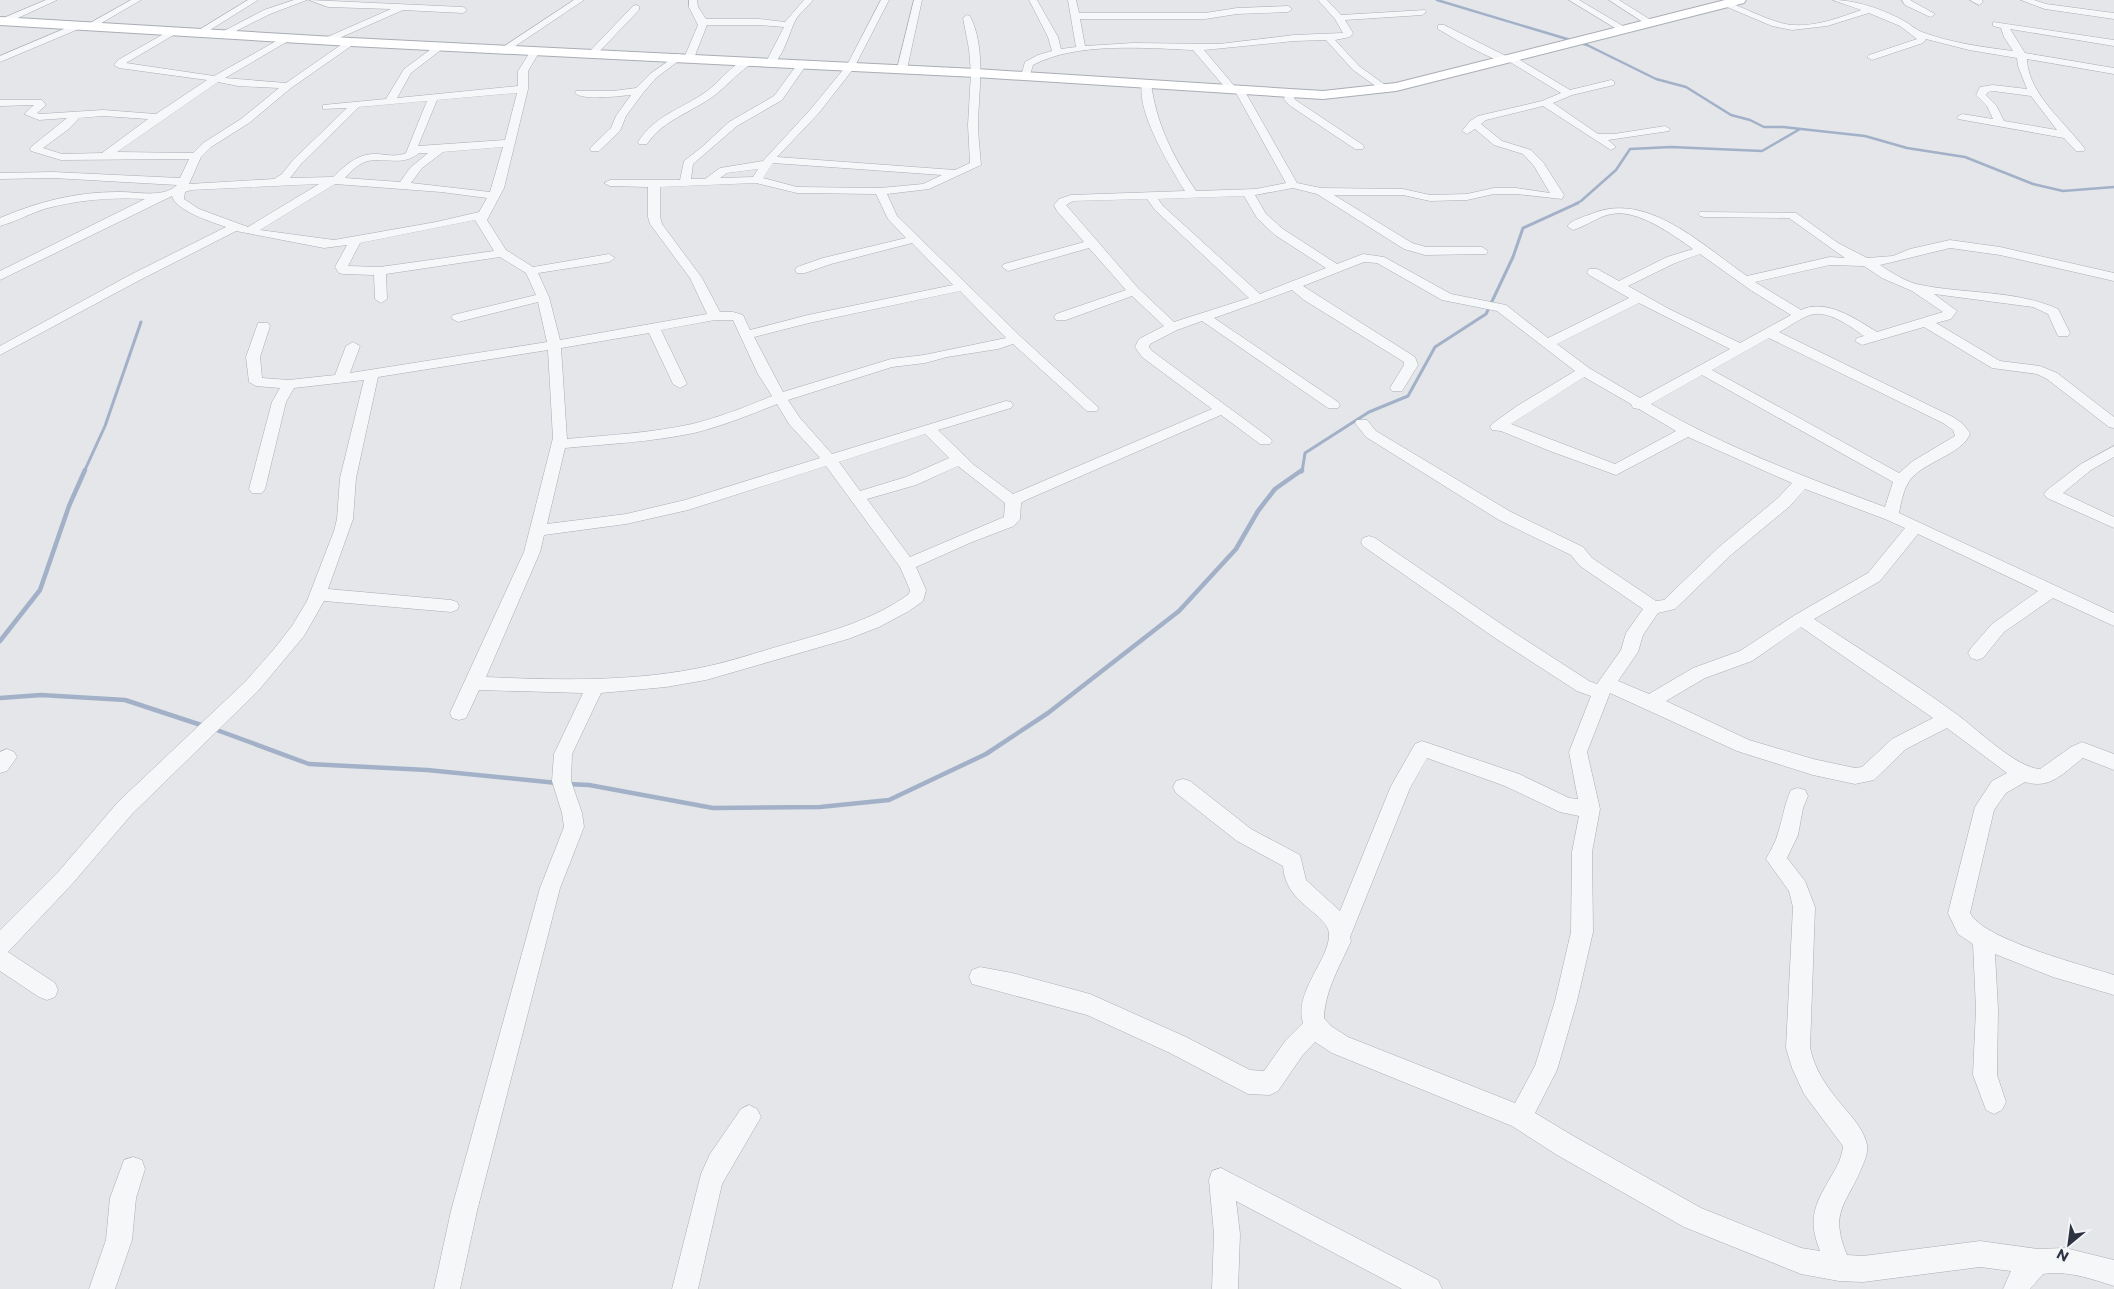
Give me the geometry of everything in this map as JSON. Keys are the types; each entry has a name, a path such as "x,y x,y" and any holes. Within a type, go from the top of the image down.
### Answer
{"main road":[{"path":"2,21 351,42 976,73 1290,94 1343,94 1384,89 1509,60 1583,39 1740,0"}],"street":[{"path":"2,21 54,0"},
{"path":"0,59 83,26 137,0"},
{"path":"199,33 254,0"},
{"path":"223,34 267,12 303,0"},
{"path":"313,0 328,4 463,10"},
{"path":"328,40 420,0"},
{"path":"505,49 580,0"},
{"path":"693,0 694,9 703,22"},
{"path":"771,62 786,34 791,19 809,0"},
{"path":"756,180 769,162 814,112 851,66 885,0"},
{"path":"902,69 918,0"},
{"path":"1033,0 1053,37 1058,53"},
{"path":"1072,0 1081,49"},
{"path":"1075,16 1205,16 1238,11 1289,12 1283,0"},
{"path":"1026,76 1028,64 1032,60 1081,49 1126,46 1195,47 1299,34 1328,37 1344,36 1348,33 1339,18 1322,0"},
{"path":"1572,0 1623,29"},
{"path":"1613,0 1649,22"},
{"path":"1836,0 1870,10 1910,28 1922,38 1920,41 1906,44 1872,57"},
{"path":"1906,0 1908,3 1931,14"},
{"path":"2025,0 2052,7 2114,16"},
{"path":"1724,4 1777,24 1795,27 1844,19 1870,10"},
{"path":"593,53 636,8"},
{"path":"1339,18 1422,12"},
{"path":"610,183 685,184 708,181 756,180 797,190 880,191 925,187 976,165 973,125 976,73 974,49 967,18"},
{"path":"703,22 759,22 788,25"},
{"path":"595,149 616,130 621,116 653,76 683,58 703,22"},
{"path":"1995,24 2114,43"},
{"path":"2008,26 2005,29 2008,37 2014,49 2022,56"},
{"path":"1441,27 1477,47 1509,60 1569,92"},
{"path":"174,31 121,62 119,65 218,78 246,84 288,86"},
{"path":"1918,34 1969,47 2114,71"},
{"path":"1328,37 1356,68 1384,89"},
{"path":"106,155 184,98 254,55 287,38"},
{"path":"351,42 288,86 245,121 207,145 196,156 178,195 179,200 191,209 250,231 324,244 436,226 482,215"},
{"path":"389,102 407,71 441,46"},
{"path":"1195,47 1236,89 1293,185"},
{"path":"459,713 532,552 560,438 554,343 543,297 531,271 502,253 488,234 481,220 498,188 523,89 525,66 535,51"},
{"path":"2022,56 2021,62 2027,82 2067,135 2080,149"},
{"path":"644,142 648,133 666,118 710,94 739,66 750,61"},
{"path":"685,184 688,163 701,155 710,144 735,123 778,98 802,64"},
{"path":"1146,83 1147,97 1169,158 1192,193"},
{"path":"1172,328 1164,318 1134,291 1063,211 1060,205 1063,200 1070,198 1247,192 1293,185 1321,191 1403,192 1430,198 1468,197 1494,191 1516,191 1558,197 1539,164 1527,152 1498,143 1471,127 1482,118 1544,103 1569,92 1611,84"},
{"path":"2000,124 1991,105 1982,95 1984,89 1993,88 2035,93"},
{"path":"326,107 355,106 523,89"},
{"path":"580,93 612,94 639,92"},
{"path":"1290,94 1289,99 1358,147"},
{"path":"421,153 412,149 412,146 432,98"},
{"path":"0,103 40,103 41,105 30,112 32,116 103,113 158,117"},
{"path":"1544,103 1611,147"},
{"path":"277,182 286,176 297,162 355,106"},
{"path":"77,114 66,126 35,149 61,157 106,155 196,156"},
{"path":"1962,117 2067,135"},
{"path":"1597,137 1614,137 1665,129"},
{"path":"250,231 334,180 360,160 401,158 440,149 510,143"},
{"path":"404,185 421,153"},
{"path":"708,181 724,170 769,162 957,173"},
{"path":"0,176 53,175 183,185 334,180 404,185 494,196"},
{"path":"654,184 654,217 656,224 696,278 715,316"},
{"path":"0,276 183,185"},
{"path":"880,191 889,213 961,287 1014,339 1092,408"},
{"path":"1321,191 1408,246 1425,251 1482,251"},
{"path":"1247,192 1261,216 1279,232 1335,268"},
{"path":"0,222 40,206 77,197 118,194 159,197"},
{"path":"1150,195 1159,208 1258,299"},
{"path":"1573,226 1613,210 1627,211 1662,224 1798,314"},
{"path":"1704,214 1792,215 1834,246 1868,263 1886,275 1916,288 1951,311 1946,316 1862,340"},
{"path":"0,351 134,278 237,226"},
{"path":"801,270 827,261 915,239"},
{"path":"356,240 341,267 350,272 380,271 502,253"},
{"path":"1008,267 1092,243"},
{"path":"1744,280 1830,261 1841,260 1868,263 1896,259 1938,246 1959,244 2000,251 2114,277"},
{"path":"1619,286 1670,260 1700,250"},
{"path":"531,271 609,258"},
{"path":"1264,441 1147,354 1142,347 1144,342 1172,328 1258,299 1363,258 1380,260 1447,296 1501,308 1584,371 1638,405 1687,431 1802,482 1891,515 2114,620"},
{"path":"380,271 381,299"},
{"path":"1593,272 1639,298 1739,348"},
{"path":"1294,285 1309,297 1410,360 1412,365 1397,388"},
{"path":"745,336 808,319 961,287"},
{"path":"1916,288 2036,304 2053,312 2063,333"},
{"path":"1061,317 1134,291"},
{"path":"458,318 543,297"},
{"path":"1548,343 1639,298"},
{"path":"1638,405 1798,314 1818,309 1827,310 1875,337"},
{"path":"263,326 253,357 256,382 289,384 341,379 653,328 715,316 725,315 738,318 745,336 780,398 800,428 830,460 907,565 918,590 917,598 900,610 881,620 835,638 696,676 661,682 595,687 474,683"},
{"path":"1206,318 1333,405"},
{"path":"1925,322 1998,365 2040,370 2052,376 2114,424"},
{"path":"653,328 680,384"},
{"path":"1768,332 1958,427 1962,437 1909,472 1901,480 1891,515"},
{"path":"558,444 643,437 694,428 735,416 780,398 892,363 998,345 1014,339"},
{"path":"341,379 353,346"},
{"path":"1702,370 1901,480"},
{"path":"1584,371 1522,408 1499,426 1616,470 1687,431"},
{"path":"0,945 50,895 145,788 252,686 298,631 318,594 345,519 348,478 372,374"},
{"path":"257,488 279,402 289,384"},
{"path":"538,530 617,521 688,506 1006,405"},
{"path":"1013,501 1041,487 1221,410"},
{"path":"1362,423 1370,434 1505,516 1577,551 1586,562 1653,608"},
{"path":"928,429 959,459 1013,501"},
{"path":"2114,451 2086,467 2052,494 2114,522"},
{"path":"856,497 912,480 959,459"},
{"path":"1520,1117 1546,1070 1566,1002 1582,932 1582,852 1590,809 1578,752 1604,688 1629,652 1635,633 1653,608 1669,605 1724,551 1784,502 1802,482"},
{"path":"907,565 966,538 1008,522 1012,519 1013,501"},
{"path":"1650,702 1698,673 1746,656 1801,619 1874,577 1915,527"},
{"path":"1369,542 1501,633 1583,686 1604,688 1650,702 1744,746 1813,767 1855,776 1867,774 1899,744 1949,718"},
{"path":"1977,653 1998,628 2051,591"},
{"path":"318,594 452,606"},
{"path":"1801,619 1949,718 1989,750 2024,773 2034,777 2043,777 2082,750 2114,762"},
{"path":"447,1289 464,1211 550,888 574,827 574,818 563,789 561,763 563,754 595,687"},
{"path":"1590,809 1567,806 1512,780 1422,750 1401,786 1342,932 1340,942 1312,1002 1311,1014 1315,1026 1340,1045 1520,1117 1566,1146 1693,1218 1801,1260 1839,1268 1863,1269 1980,1254 2038,1262 2061,1260 2114,1273"},
{"path":"2024,773 1998,787 1985,807 1959,913 1966,927 1984,939 2053,967 2114,985"},
{"path":"1184,787 1244,835 1293,861 1293,879 1300,889 1337,922 1342,932"},
{"path":"1798,796 1793,808 1788,835 1776,859 1798,887 1804,907 1798,1048 1801,1066 1813,1087 1849,1134 1855,1148 1852,1160 1830,1203 1825,1222 1826,1235 1839,1268"},
{"path":"1984,939 1988,1010 1985,1075 1994,1102"},
{"path":"0,959 46,990"},
{"path":"980,977 1012,983 1090,1005 1178,1045 1248,1082 1270,1083 1294,1048 1315,1026"},
{"path":"686,1289 710,1183 719,1163 749,1117"},
{"path":"102,1289 117,1246 123,1198 133,1169"},
{"path":"1224,1289 1228,1234 1222,1180 1429,1289"},
{"path":"2016,1289 2023,1275 2038,1262"}],"waterway":[{"path":"1437,0 1587,45 1656,79 1686,87 1731,115 1750,120 1764,127 1783,127 1865,136 1907,148 1965,157 2033,184 2063,191 2114,187"},
{"path":"1575,204 1581,201 1616,170 1630,149 1671,147 1762,151 1800,129"},
{"path":"1302,472 1305,453 1369,412 1408,396 1435,347 1486,314 1513,257 1523,228 1578,203"},
{"path":"84,472 105,426 141,322"},
{"path":"0,641 40,590 69,506 85,470"},
{"path":"567,784 589,785 713,808 820,807 889,800 986,754 1048,713 1179,611 1236,549 1258,511 1275,489 1302,470"},
{"path":"0,698 41,695 125,700 204,726"},
{"path":"214,729 309,764 427,770 557,783"}]}
